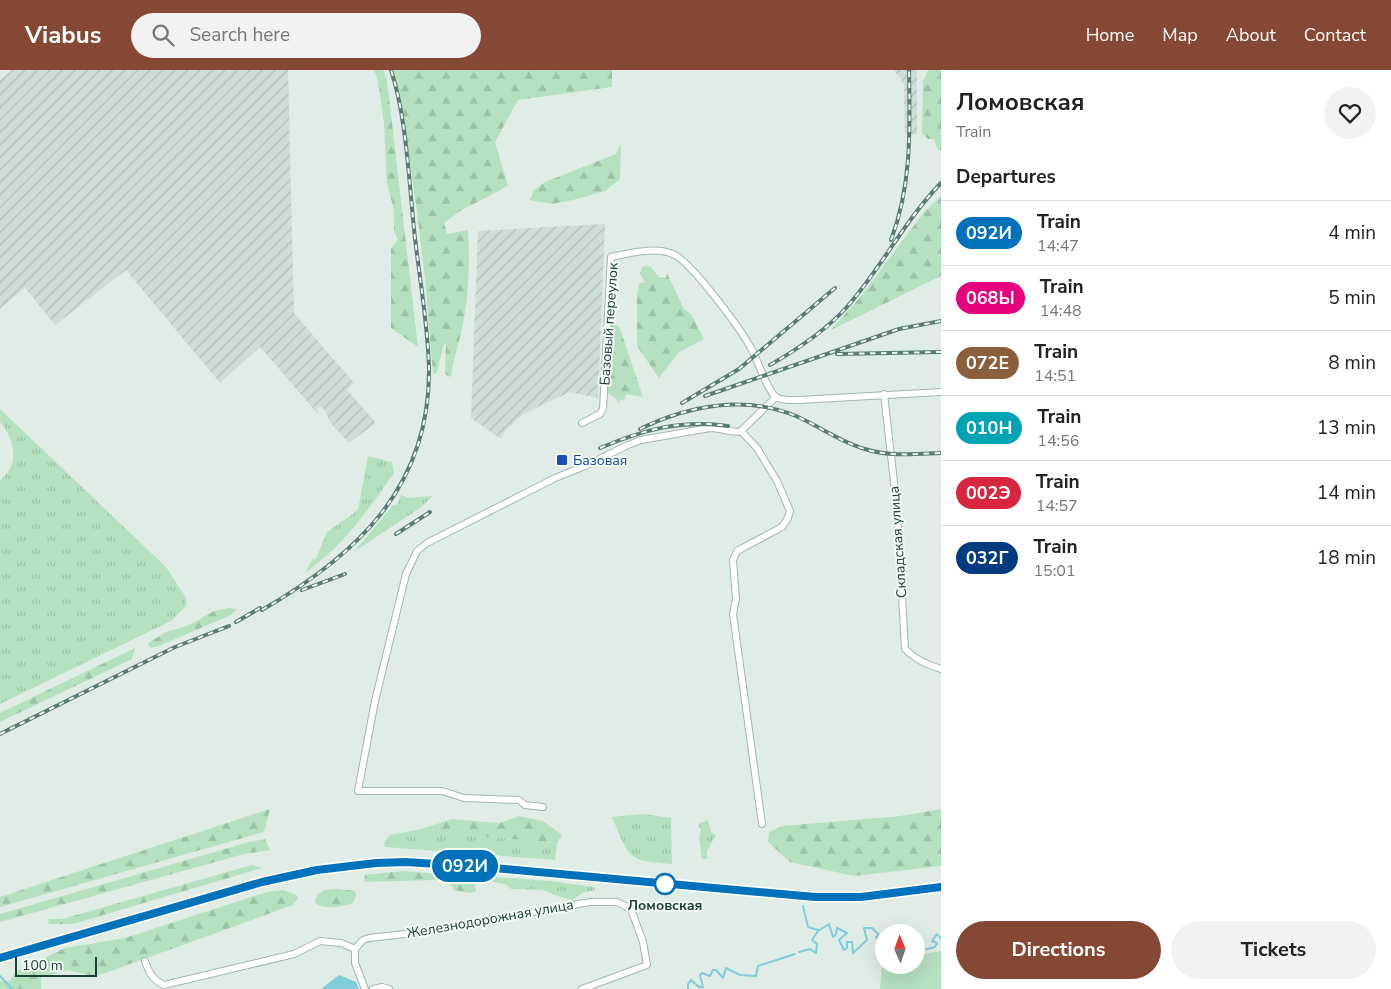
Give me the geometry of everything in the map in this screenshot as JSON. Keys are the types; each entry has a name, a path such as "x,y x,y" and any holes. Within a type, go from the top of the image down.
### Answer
{"street":[{"name":"Базовый переулок","path":"582,423 600,414 602,409 611,258 633,252 650,251 675,255 696,276 744,335 776,397"},
{"path":"543,806 525,805 519,800 464,798 442,791 358,791 374,701 406,574 414,556 421,547 555,478 641,440 710,428 721,428 736,433 741,431 776,397 799,400 941,392"},
{"name":"Складская улица","path":"884,394 897,508 905,648 918,660 941,669"},
{"path":"741,431 761,455 777,482 790,511 782,527 737,552 733,560 736,599 733,614 762,824"},
{"name":"Железнодорожная улица","path":"355,949 363,940 590,902 617,902 631,908 643,942 647,965 582,989"},
{"path":"145,961 149,973 156,982 164,986 294,954 320,942 330,941 355,949 355,963 365,989"},
{"path":"373,989 382,987 389,989"}],"shaded area":[{"path":"12,70 288,70 294,313 354,383 347,390 376,423 349,443 330,422 324,409 317,408 318,414 260,347 220,383 126,270 55,325 25,288 0,309 0,80"},
{"path":"894,70 917,70 917,135 905,134 904,84"},
{"path":"605,224 598,398 570,392 523,414 505,431 501,439 471,418 478,231"}],"green space":[{"path":"374,70 383,70 387,80 418,347 391,328 391,249 398,240 394,231 394,210 387,183 384,124 378,81"},
{"path":"393,70 612,70 612,87 518,100 495,142 508,186 460,211 444,223 447,234 468,230 469,242 466,304 451,377 446,375 445,372 446,342 437,373 433,374 417,212 400,95"},
{"path":"928,70 941,70 941,150 937,149 934,139 928,139 922,133 923,81"},
{"path":"621,143 620,179 605,191 552,204 530,200 534,190 545,182 616,154"},
{"path":"941,196 941,276 831,330 862,295 924,212"},
{"path":"642,267 651,267 661,278 666,278 667,273 684,309 691,314 704,339 679,352 659,378 637,346 637,295 639,284 645,282 640,273"},
{"path":"611,325 619,326 643,397 626,394 624,401 620,399 619,404 616,399 606,392"},
{"path":"0,409 166,567 186,598 186,606 171,621 0,704 0,480 11,467 13,451 9,436 0,422"},
{"path":"368,456 392,462 394,473 344,539 320,562 305,573 313,558 314,560 316,558 327,532 358,510"},
{"path":"401,495 408,498 433,496 420,508 355,551 393,505 397,505"},
{"path":"229,608 237,609 231,615 159,646 150,648 148,643 166,632 187,626 214,611"},
{"path":"135,648 132,659 0,722 0,713"},
{"path":"270,809 264,832 0,907 0,897"},
{"path":"941,809 941,866 854,876 790,862 768,842 769,832 783,826 901,816"},
{"path":"643,814 671,818 672,864 638,859 627,850 612,817"},
{"path":"519,816 543,821 562,835 557,843 421,829 452,819 500,823"},
{"path":"708,820 711,832 716,835 707,851 707,859 702,859 699,837 701,830 698,824"},
{"path":"421,829 557,843 555,860 385,847 384,843 390,835"},
{"path":"265,839 270,850 244,854 0,922 0,914"},
{"path":"252,865 262,868 73,924 48,924 49,919 62,919"},
{"path":"402,871 474,877 476,891 470,893 454,890 451,885 435,880 364,882 365,875"},
{"path":"486,878 550,881 594,887 595,890 582,893 573,900 542,890 511,889 507,885 486,880"},
{"path":"338,889 355,891 356,896 353,903 339,907 324,907 315,903 320,893"},
{"path":"283,890 295,894 298,898 293,905 105,973 93,976 67,970 41,978 41,989 0,989 0,981 10,981 15,972 65,948 125,938 267,892"},
{"path":"941,951 941,989 880,989 881,974 925,974 925,954"}],"water":[{"path":"339,975 356,982 359,989 321,989"}],"waterway":[{"path":"803,906 808,927 818,930"},
{"path":"799,952 810,949 816,953 817,944 812,940 818,931 829,924 833,937 836,934 837,928 847,933 839,940 844,950 847,948 847,942 852,942 853,953 867,940 864,928 872,928 875,931"},
{"path":"925,950 935,947 937,943 932,941 937,934 941,939"},
{"path":"688,989 688,984 691,980 699,987 703,987 700,975 702,973 710,976 713,970 716,970 723,978 726,968 740,975 756,976 758,966 795,954"},
{"path":"0,976 12,989"}],"railway":[{"path":"262,610 328,566 357,541 382,513 402,483 417,449 426,411 429,369 428,353 407,152 401,109 391,70"},
{"path":"891,240 898,219 906,177 909,135 909,70"},
{"path":"770,365 810,340 846,308 859,293 915,213 941,183"},
{"path":"682,403 739,369 835,288"},
{"path":"705,396 899,329 941,321"},
{"path":"837,354 941,352"},
{"path":"640,429 678,414 697,409 717,406 757,406 796,416 847,442 874,452 903,454 941,453"},
{"path":"600,448 647,431 678,425 711,424 728,426"},
{"path":"396,534 430,512"},
{"path":"302,590 345,574"},
{"path":"236,622 260,608"},
{"path":"0,734 175,647 229,626"},
{"path":"0,958 262,882 317,870 376,863 406,862 483,867 815,897 871,896 941,887"}],"train":[{"name":"092И","path":"0,958 262,882 317,870 376,863 448,864 815,897 861,897 941,887"}],"place":[{"name":"Базовая","path":"562,460"},
{"name":"Ломовская","path":"665,884"}]}
